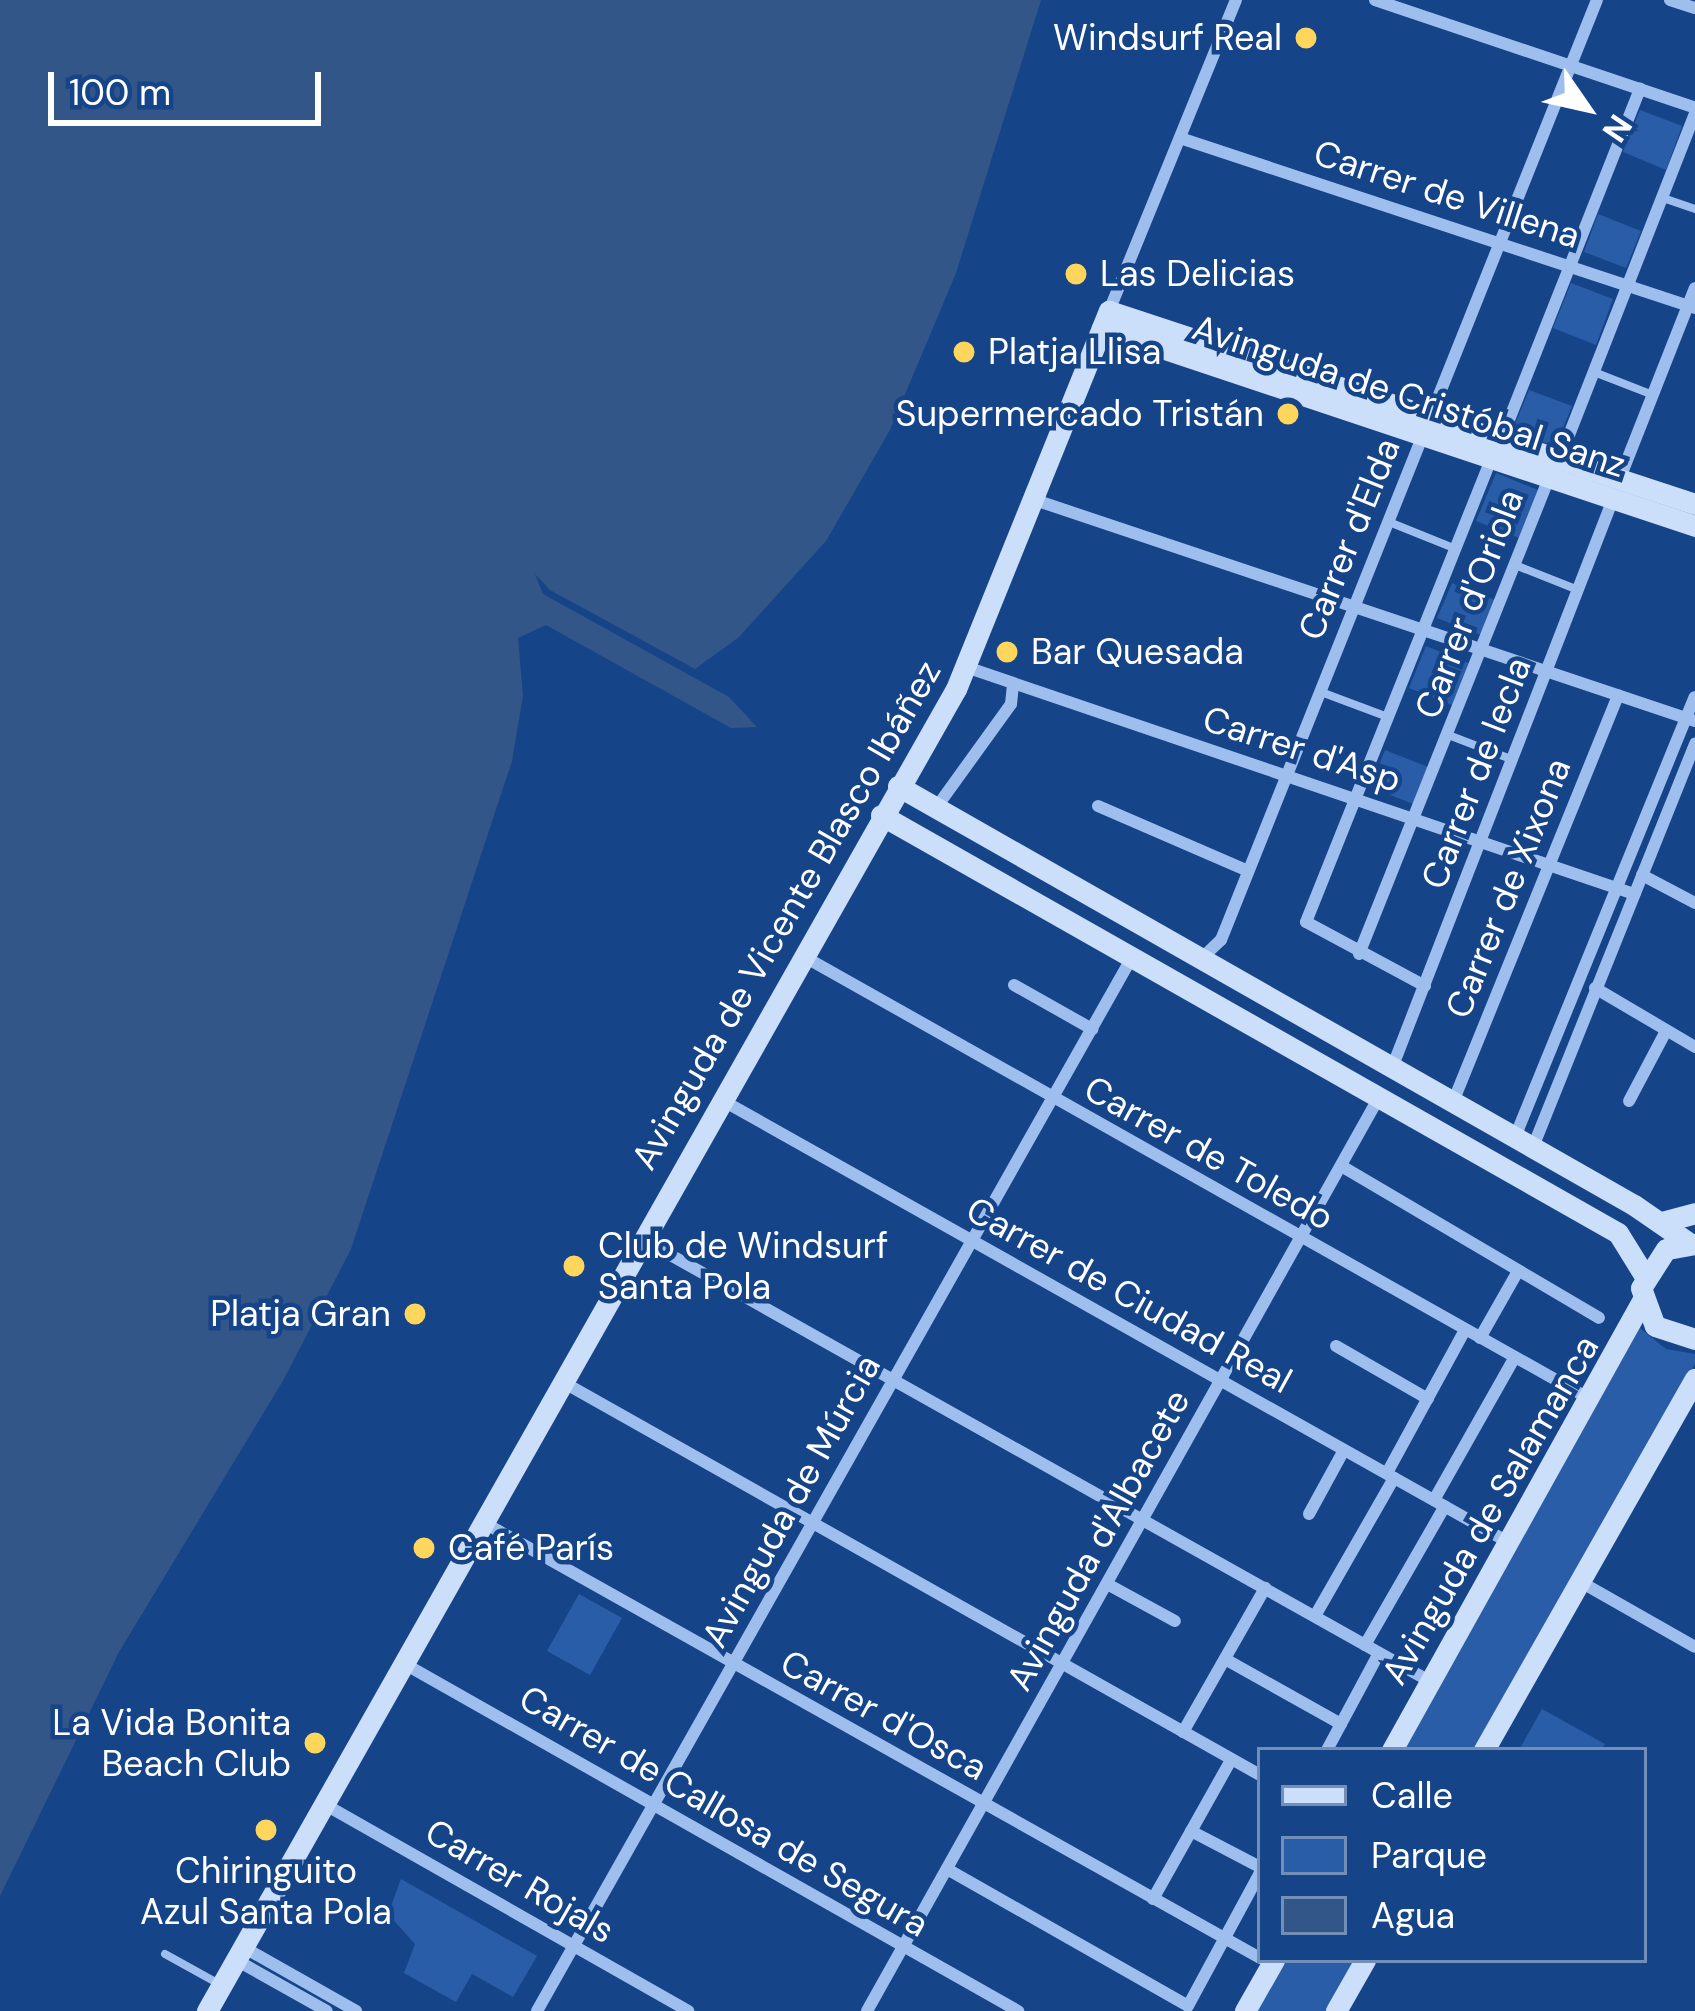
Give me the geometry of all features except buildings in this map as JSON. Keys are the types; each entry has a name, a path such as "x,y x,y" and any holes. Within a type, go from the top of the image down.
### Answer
{"street":[{"name":"Avinguda de Vicente Blasco Ibáñez","path":"207,2011 966,667 1236,0"},
{"path":"1375,0 1695,110"},
{"name":"Carrer d'Elda","path":"1200,960 1221,940 1598,0"},
{"path":"1670,0 1695,8"},
{"path":"1425,986 1359,955 1306,922 1640,89"},
{"name":"Carrer d'Oriola","path":"1359,955 1450,736 1695,110"},
{"name":"Carrer de Villena","path":"1180,138 1691,307"},
{"name":"Carrer de Iecla","path":"1392,1068 1695,288"},
{"name":"Avinguda de Cristóbal Sanz","path":"1106,319 1616,489 1695,526"},
{"name":"Avinguda de Cristóbal Sanz","path":"1616,489 1695,504"},
{"path":"1035,500 1691,720"},
{"name":"Carrer d'Asp","path":"966,667 1634,894"},
{"path":"934,809 999,723 1013,686"},
{"name":"Carrer de Xixona","path":"1453,1102 1618,695"},
{"path":"1524,1142 1619,889 1691,720 1695,697"},
{"path":"1510,1170 1594,988 1695,743"},
{"path":"898,786 1693,1243"},
{"path":"1098,806 1248,871"},
{"path":"881,814 1618,1233 1644,1276"},
{"path":"1642,875 1695,903"},
{"path":"1132,958 1161,938"},
{"name":"Carrer de Toledo","path":"800,954 1591,1400"},
{"name":"Avinguda de Múrcia","path":"537,2011 1132,958"},
{"path":"1014,986 1092,1029"},
{"path":"1594,988 1695,1047"},
{"path":"1629,1101 1666,1031"},
{"path":"1379,1097 1392,1068"},
{"name":"Avinguda d'Albacete","path":"867,2011 1379,1097"},
{"name":"Carrer de Ciudad Real","path":"719,1099 1510,1543"},
{"path":"1343,1167 1599,1318"},
{"path":"1662,1222 1695,1213"},
{"path":"640,1238 1431,1682"},
{"path":"1693,1243 1666,1249 1644,1276 1642,1301 1666,1334 1695,1339"},
{"path":"1480,1338 1518,1271"},
{"name":"Avinguda de Salamanca","path":"1395,1747 1642,1301"},
{"path":"1315,1616 1465,1330"},
{"path":"1336,1346 1428,1399"},
{"path":"1365,1645 1515,1357"},
{"path":"1486,1747 1695,1379"},
{"path":"560,1380 1257,1773"},
{"path":"1309,1514 1344,1450"},
{"name":"Carrer d'Osca","path":"480,1521 1257,1954"},
{"path":"1579,1581 1695,1647"},
{"path":"1109,1585 1175,1621"},
{"path":"1183,1732 1265,1588"},
{"path":"1329,1747 1379,1653"},
{"path":"1225,1659 1341,1724"},
{"name":"Carrer de Callosa de Segura","path":"402,1662 1018,2011"},
{"path":"1153,1899 1231,1760"},
{"name":"Carrer Rojals","path":"322,1803 688,2011"},
{"path":"1191,1831 1257,1868"},
{"path":"946,1870 1188,2006 1257,1876"},
{"path":"239,1953 326,2011"},
{"path":"239,1953 356,2011"},
{"path":"1245,2011 1267,1963"},
{"path":"1336,2011 1363,1963"}],"lane":[{"path":"1662,197 1695,209"},
{"path":"1594,372 1653,395"},
{"path":"1388,522 1456,549"},
{"path":"1515,565 1578,590"},
{"path":"1320,691 1388,717"},
{"path":"1450,736 1513,760"},
{"path":"165,1954 221,1985"}],"green space":[{"path":"1640,110 1682,126 1666,170 1623,152"},
{"path":"1598,214 1641,231 1626,268 1584,252"},
{"path":"1571,283 1613,299 1596,345 1553,328"},
{"path":"1529,390 1572,406 1555,447 1513,429"},
{"path":"1496,473 1538,490 1519,538 1476,521"},
{"path":"1452,583 1495,600 1481,635 1437,618"},
{"path":"1426,646 1469,663 1452,705 1409,688"},
{"path":"1385,750 1428,767 1413,804 1370,787"},
{"path":"1640,1328 1666,1349 1695,1354 1695,1364 1479,1747 1403,1747"},
{"path":"579,1594 622,1618 590,1675 547,1651"},
{"path":"1542,1709 1605,1744 1603,1747 1521,1747"},
{"path":"401,1879 537,1956 513,1997 472,1974 456,2002 404,1973 415,1944 388,1914"},
{"path":"1280,1963 1357,1963 1330,2011 1253,2011"}],"water":[{"path":"0,0 1041,0 956,273 890,430 826,541 739,637 695,669 550,590 535,574 543,594 729,697 757,727 731,728 546,625 518,638 523,696 512,761 351,1249 284,1379 119,1652 0,1896"}],"place":[{"name":"Windsurf Real","path":"1306,38"},
{"name":"Las Delicias","path":"1076,274"},
{"name":"Platja Llisa","path":"964,352"},
{"name":"Supermercado Tristán","path":"1288,414"},
{"name":"Bar Quesada","path":"1007,652"},
{"name":"Club de Windsurf Santa Pola","path":"574,1266"},
{"name":"Platja Gran","path":"415,1314"},
{"name":"Café París","path":"424,1548"},
{"name":"La Vida Bonita Beach Club","path":"315,1743"},
{"name":"Chiringuito Azul Santa Pola","path":"266,1830"}]}
